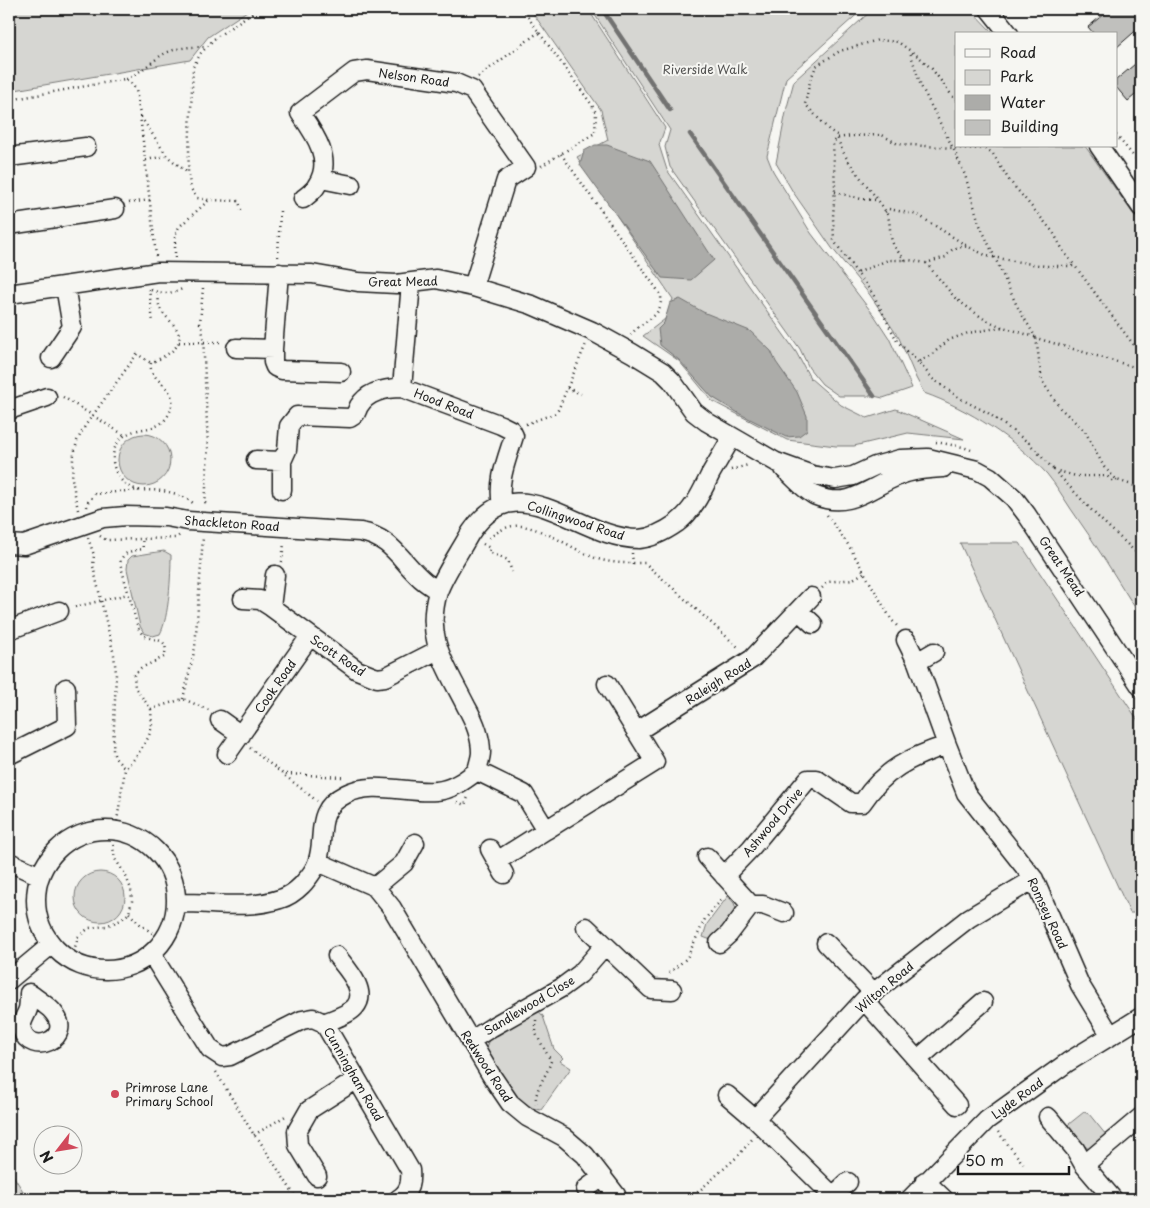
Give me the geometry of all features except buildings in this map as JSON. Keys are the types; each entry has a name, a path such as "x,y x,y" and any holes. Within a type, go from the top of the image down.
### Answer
{"street":[{"path":"989,9 1007,32"},
{"name":"Nelson Road","path":"321,179 323,169 322,150 318,138 300,112 354,72 367,70 456,83 472,90 526,166"},
{"path":"9,156 86,147"},
{"path":"1101,148 1141,207"},
{"path":"473,287 506,180 526,166"},
{"path":"303,199 316,187 321,179 351,185"},
{"path":"9,225 115,209"},
{"name":"Great Mead","path":"9,294 158,272 279,273 312,274 358,282 396,284 436,279 473,287 532,305 592,331 632,352 663,372 672,381 694,412 707,422 776,462 815,496 836,501 858,497 898,476 924,469 963,467 977,470 990,477 1014,498 1043,537 1141,687"},
{"path":"279,273 273,349 274,367 278,370 342,372"},
{"name":"Hood Road","path":"411,283 402,388 511,430"},
{"path":"51,358 72,327 65,286"},
{"path":"236,348 273,349"},
{"path":"282,490 282,461 287,450 289,426 297,416 350,418 356,414 360,405 370,395 385,388 402,388"},
{"path":"9,410 47,397"},
{"path":"502,505 500,480 514,436 511,430"},
{"name":"Collingwood Road","path":"477,771 481,754 479,735 474,721 438,650 433,633 438,591 468,537 484,516 502,505 513,502 527,503 622,538 642,539 661,533 677,523 691,510 732,437"},
{"path":"256,460 282,461"},
{"name":"Shackleton Road","path":"9,544 24,545 103,518 126,516 166,517 188,521 281,526 372,534 390,545 424,582 438,591"},
{"path":"271,606 275,575"},
{"name":"Raleigh Road","path":"636,732 752,659 812,597"},
{"name":"Scott Road","path":"243,598 260,600 271,606 357,670 377,678 385,677 438,650"},
{"path":"9,630 59,611"},
{"path":"798,611 813,624"},
{"name":"Cook Road","path":"227,754 310,636"},
{"path":"906,640 917,662 947,745"},
{"path":"917,662 934,652"},
{"path":"497,861 655,762 607,684"},
{"path":"9,755 67,726 66,688"},
{"path":"220,720 240,735"},
{"name":"Romsey Road","path":"947,745 966,793 1034,878 1080,984 1111,1036"},
{"name":"Ashwood Drive","path":"729,881 751,848 808,780 816,779 850,803 862,803 889,771 922,753 947,745"},
{"path":"177,903 238,905 262,903 281,899 298,890 311,875 318,862 322,822 327,810 338,798 364,788 436,791 458,784 477,771 524,794 546,830"},
{"path":"101,829 115,831 131,835 142,841 159,857 166,866 171,878 177,903 175,920 165,942 152,955 136,964 118,970 101,970 71,961 51,945 43,932 36,914 34,893 38,875 49,857 65,842 82,833 101,829"},
{"path":"318,862 375,887 404,863 415,843"},
{"path":"707,857 751,905 763,905 784,913"},
{"path":"9,862 38,875"},
{"name":"Wilton Road","path":"759,1123 869,997 969,918 1034,878"},
{"name":"Redwood Road","path":"375,887 392,908 470,1041 510,1103 527,1116 564,1136 602,1177 617,1199"},
{"path":"719,943 729,934 751,905"},
{"path":"586,927 651,989 672,990"},
{"path":"826,943 916,1060 948,1084 957,1105"},
{"path":"29,993 12,977 51,945"},
{"name":"Sandlewood Close","path":"470,1041 561,988 580,974 605,945"},
{"path":"152,955 210,1048"},
{"path":"324,1023 355,1007 359,998 359,990 356,983 337,956"},
{"path":"916,1060 983,1002"},
{"name":"Cunningham Road","path":"210,1048 222,1057 230,1056 302,1020 313,1018 324,1023 410,1170 411,1184 403,1196 398,1199"},
{"name":"Lyde Road","path":"910,1199 987,1120 1068,1062 1141,1018"},
{"path":"317,1176 298,1145 298,1131 309,1110 356,1080"},
{"path":"727,1095 759,1123 835,1198 848,1182"},
{"path":"1048,1117 1075,1149 1084,1165 1113,1199"},
{"path":"1084,1165 1141,1117"},
{"path":"586,1189 602,1177"},
{"path":"926,1182 944,1199"}],"path":[{"path":"241,210 239,201 197,198 192,190 188,173 194,67 206,47 214,39 257,9"},
{"path":"522,9 596,113 595,133 538,168 526,166"},
{"path":"465,86 539,32"},
{"path":"906,260 892,242 891,227 885,212 847,156 837,135 829,130 805,104 810,81 816,66 840,52 878,40 898,42 932,69 955,100"},
{"path":"9,100 125,79 138,73 168,52 206,47"},
{"path":"910,50 921,86 965,175 979,223 1017,306 1036,338 1042,381 1060,408 1085,431 1104,466 1117,480"},
{"path":"125,79 136,90 146,160 158,272"},
{"path":"140,115 167,156 188,173"},
{"path":"953,148 898,144 882,135 837,138 833,143 834,241 873,294 897,341 934,380 961,399 988,413 1030,443 1097,516 1141,557"},
{"path":"1118,137 1141,165"},
{"path":"987,148 993,154 1009,180 1053,232 1064,252 1141,355"},
{"path":"561,154 661,295 659,311 635,330 627,341"},
{"path":"146,160 167,156"},
{"path":"835,192 861,199 877,200"},
{"path":"115,209 120,205 150,200"},
{"path":"175,248 175,235 180,227 209,200"},
{"path":"885,212 889,209 918,215 968,247 987,256 1045,266 1075,266"},
{"path":"278,253 280,211"},
{"path":"857,273 888,260 926,263 946,257 952,250 960,246 968,247"},
{"path":"926,263 956,299 984,319 1003,328 1141,370"},
{"path":"183,699 195,648 205,521 208,448 204,343 200,323 204,272"},
{"path":"149,289 153,322"},
{"path":"151,363 175,350 179,342 179,334 162,312 159,304 159,294"},
{"path":"918,362 931,355 949,340 968,333 1003,328"},
{"path":"511,430 556,413 592,331"},
{"path":"179,342 204,343"},
{"path":"125,770 115,758 113,751 116,673 114,654 93,566 94,555 74,497 72,479 73,459 77,441 92,415 137,354 151,363"},
{"path":"139,490 128,486 119,476 114,467 112,456 116,444 125,435 157,427 164,421 171,410 171,394 152,373 151,363"},
{"path":"567,388 581,394"},
{"path":"47,397 60,396 66,398 125,435"},
{"path":"715,467 723,473 746,464 753,465"},
{"path":"1054,470 1076,476 1107,476 1113,481 1117,480 1141,488"},
{"path":"826,514 866,572 891,619 906,640"},
{"path":"83,525 106,540 176,538 183,534"},
{"path":"275,575 282,570 284,534 281,526"},
{"path":"485,545 489,538 499,531 512,526 524,526 548,535 596,558 613,562 645,563 752,659"},
{"path":"468,537 490,548 489,552 508,560 512,572"},
{"path":"71,961 78,937 89,928 106,926 121,920 129,913 132,902 131,889 125,874 115,859 112,848 125,770 136,757 152,728 151,709 135,688 134,675 141,668 164,657 166,651 164,643 159,639 144,635 138,628 120,563 126,552 143,549 142,538"},
{"path":"632,549 633,564"},
{"path":"812,597 828,582 853,579 866,572"},
{"path":"59,611 128,594"},
{"path":"151,709 183,699 216,713 220,720"},
{"path":"240,735 246,745 327,810"},
{"path":"284,774 352,778 364,788"},
{"path":"651,989 687,958 706,919 729,881"},
{"path":"129,913 141,925 165,942"},
{"path":"544,997 537,1014 536,1034 551,1061 536,1094 536,1102 548,1128"},
{"path":"210,1048 214,1069 254,1135 297,1199"},
{"path":"254,1135 302,1106 309,1110"},
{"path":"987,1120 1026,1167"},
{"path":"690,1199 738,1156 759,1123"}],"green space":[{"path":"9,9 250,9 208,37 190,60 9,91"},
{"path":"530,9 588,9 665,128 659,145 667,170 796,352 810,378 841,405 867,418 896,409 964,439 908,433 854,446 836,446 787,440 712,401 679,361 643,336 665,319 673,299 577,157 608,140 601,110"},
{"name":"Riverside Walk","path":"591,9 863,9 786,78 767,156 773,171 811,233 889,338 912,388 883,398 874,396 839,396 822,384 809,368 800,349 670,167 665,147 670,130"},
{"path":"873,9 970,9 992,32 955,32 955,148 1086,148 1141,225 1141,617 1047,474 1021,449 990,426 958,407 924,393 899,338 870,295 832,248 793,192 776,163 794,81"},
{"path":"139,434 149,434 163,441 170,455 170,465 163,479 149,486 139,486 129,482 122,475 118,465 118,455 122,445 129,438"},
{"path":"960,543 1020,543 1141,725 1141,913 1130,913"},
{"path":"164,551 171,555 166,618 160,634 153,636 144,633 140,626 127,569 128,560 132,556"},
{"path":"100,872 118,879 125,897 118,915 100,922 82,915 75,897 82,879"},
{"path":"728,896 736,909 733,913 738,917 731,928 711,940 703,937 707,924"},
{"path":"536,1008 543,1016 554,1049 563,1058 560,1061 571,1068 541,1110 524,1103 507,1086 493,1066 486,1048 489,1039"},
{"path":"1084,1112 1089,1114 1106,1135 1105,1139 1091,1150 1064,1128"},
{"path":"9,1169 28,1199 9,1199"}],"water":[{"path":"595,145 607,145 650,161 714,260 691,280 662,278 580,165 584,151"},
{"path":"680,299 703,312 750,331 771,351 776,362 797,392 807,416 807,430 799,436 786,437 740,414 712,397 679,360 660,345 658,329 664,323 670,303"}],"waterway":[{"path":"602,9 670,110"},
{"path":"690,134 874,396"}],"place":[{"name":"Primrose Lane Primary School","path":"115,1094"}]}
